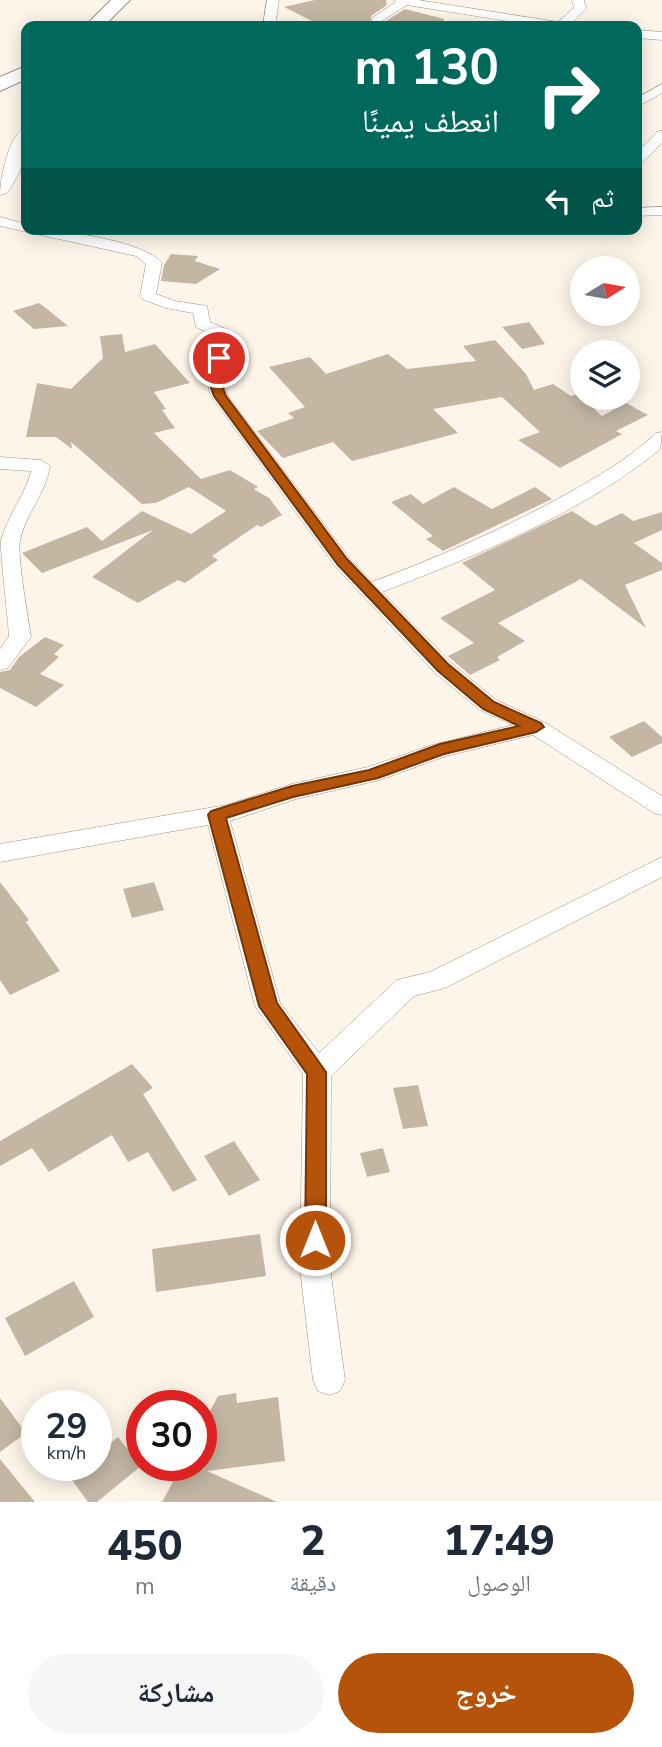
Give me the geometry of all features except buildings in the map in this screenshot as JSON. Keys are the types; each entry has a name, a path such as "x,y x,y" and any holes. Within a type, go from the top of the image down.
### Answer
{"main road":[{"path":"99,21 121,0"},
{"path":"0,85 21,74"},
{"path":"0,189 21,148"}],"street":[{"path":"270,21 273,0"},
{"path":"400,0 531,21"},
{"path":"376,20 407,0"},
{"path":"567,21 580,9 578,0"},
{"path":"642,34 662,36"},
{"path":"642,100 662,88"},
{"path":"642,155 662,135"},
{"path":"642,212 662,211"},
{"path":"0,221 21,227"},
{"path":"59,235 141,253 153,262 148,296 172,305 201,309 202,324 231,337 232,349 219,358 213,376 220,396 342,562 443,668 488,705 536,727 662,807"},
{"path":"370,590 452,560 527,525 642,458 662,437"},
{"path":"642,458 662,464"},
{"path":"0,463 41,466 38,484 29,495 10,541 20,637 0,663"},
{"path":"0,853 216,815 292,792 372,774 440,750 536,727"},
{"path":"216,815 268,1006 317,1072 315,1268 329,1380"},
{"path":"317,1072 406,987 436,981 662,866"}],"route":[{"path":"219,358 213,376 220,396 342,562 443,668 488,705 536,727 440,750 372,774 292,792 216,815 268,1006 317,1072 315,1240"}]}
